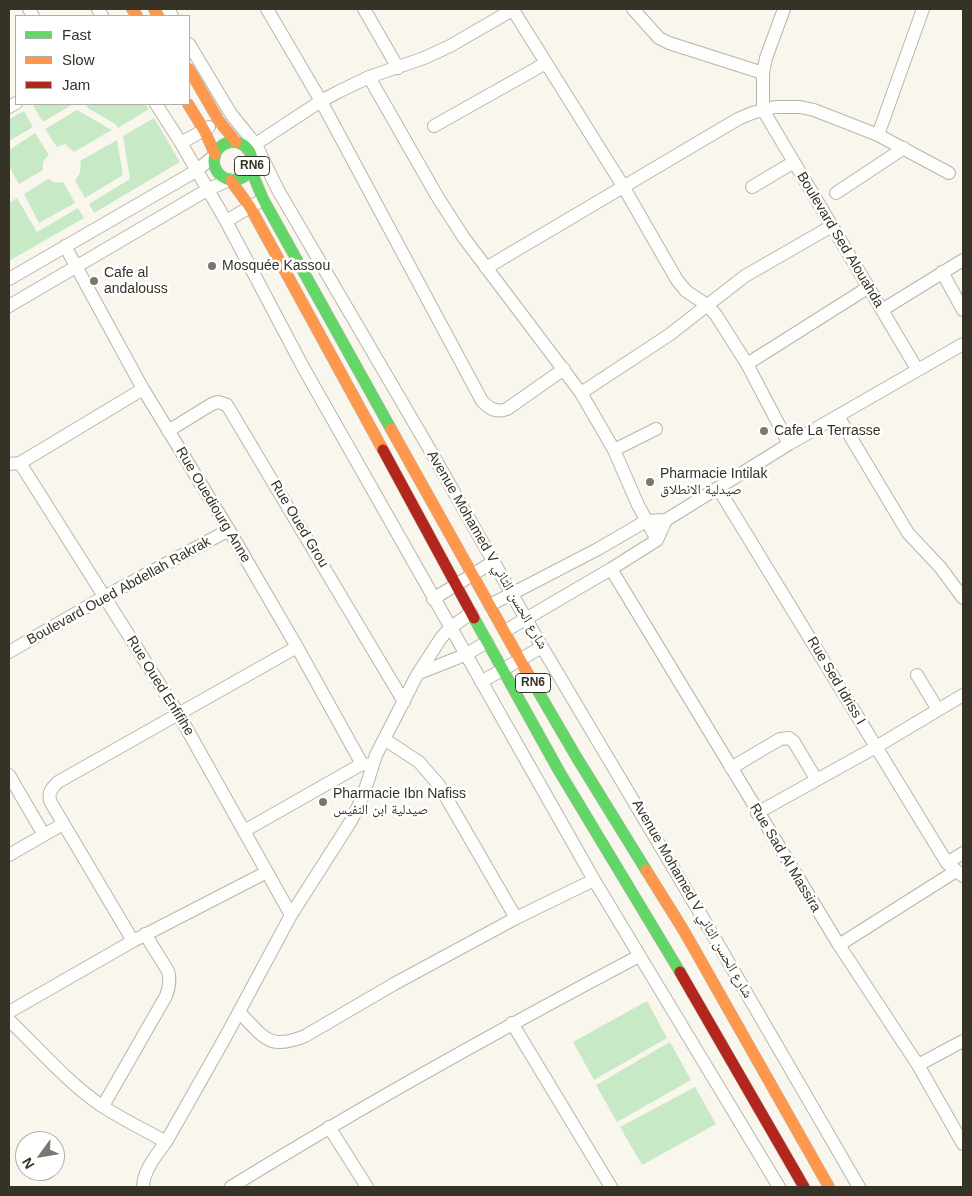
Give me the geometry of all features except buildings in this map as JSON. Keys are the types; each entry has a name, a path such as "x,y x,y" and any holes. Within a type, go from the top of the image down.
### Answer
{"main road":[{"name":"RN6","path":"190,71 219,121 236,142"},
{"name":"RN6","path":"189,105 204,130 214,155 218,174 230,180 250,207 455,586 559,771 665,947 804,1187"},
{"name":"RN6","path":"214,155 223,144 236,142 252,147 250,170 242,178 230,180"},
{"name":"RN6","path":"250,170 264,199 471,575 577,758 684,931 829,1187"}],"street":[{"path":"267,9 321,101 486,406 497,411 507,409 564,369"},
{"path":"364,9 398,68"},
{"path":"252,147 321,101 369,77 398,68 450,46 514,9 623,186 677,280 716,315 747,364 789,444"},
{"path":"763,110 763,73 766,58 784,9"},
{"path":"878,134 924,9"},
{"path":"637,10 659,38 664,41 763,73"},
{"name":"Avenue Mohamed V شارع الحسن الثاني","path":"190,46 278,190 430,450 525,619 705,921 859,1187"},
{"path":"434,126 546,63"},
{"path":"369,77 437,196 486,268 581,393 614,450 646,521 657,540"},
{"path":"157,105 226,221 303,367 594,880 779,1187"},
{"path":"486,268 738,119 775,107 800,107 814,110 878,134 949,173"},
{"name":"Boulevard Sed Alouahda","path":"763,110 917,370"},
{"path":"181,143 231,114"},
{"path":"836,193 904,148"},
{"path":"9,279 196,171 214,155"},
{"path":"752,187 794,162"},
{"path":"9,306 207,190 230,180"},
{"path":"226,221 278,190"},
{"path":"581,393 669,335 745,276 832,226"},
{"name":"Rue Ouediourg Anne","path":"65,246 75,268 168,431 229,530 367,765"},
{"path":"882,310 963,260"},
{"path":"942,272 963,310"},
{"path":"747,364 869,287"},
{"path":"490,605 598,549 646,521 666,520 789,444 963,344"},
{"path":"14,463 143,388"},
{"name":"Rue Oued Grou","path":"168,431 212,404 218,402 227,405 404,702"},
{"path":"838,416 908,533 940,567 963,598"},
{"path":"614,450 656,428"},
{"name":"Rue Oued Enfifihe","path":"14,463 104,597 179,715 291,915"},
{"name":"Rue Sed Idriss I","path":"718,488 876,747 955,870"},
{"path":"505,631 657,540 666,520"},
{"name":"Boulevard Oued Abdellah Rakrak","path":"9,652 104,597 229,530"},
{"path":"433,598 493,562"},
{"name":"Rue Sad Al Massira","path":"611,569 757,813 839,945 918,1066 963,1144"},
{"path":"143,1187 143,1182 148,1172 226,1036 291,915 334,850 351,820 363,796 367,765 384,739 417,674 441,638 450,628 471,613"},
{"path":"417,674 465,655 487,642"},
{"path":"132,941 63,824 49,795 55,785 297,647"},
{"path":"481,682 519,659 542,648"},
{"path":"917,675 938,710"},
{"path":"757,813 876,747 963,695"},
{"path":"731,768 780,740 788,738 794,742 816,779"},
{"path":"384,739 418,762 439,785 516,918"},
{"path":"244,830 367,765"},
{"path":"9,774 44,835"},
{"path":"9,855 63,824"},
{"path":"839,945 955,870 963,853"},
{"path":"9,1012 132,941 267,872"},
{"path":"238,1012 264,1038 278,1043 290,1042 306,1036 394,984 516,918 594,880"},
{"path":"103,1106 169,988 170,977 168,971 145,934"},
{"path":"231,1187 329,1127 512,1024 639,956"},
{"path":"9,1020 64,1075 103,1106 166,1142"},
{"path":"512,1024 611,1187"},
{"path":"918,1066 963,1041"},
{"path":"329,1127 367,1187"}],"green space":[{"path":"34,105 71,105 43,122 33,106"},
{"path":"86,105 147,105 149,109 118,128 115,124"},
{"path":"77,110 112,130 74,152 65,144 57,147 45,129"},
{"path":"24,111 33,127 9,141 9,119"},
{"path":"154,118 180,162 94,213 89,204 130,179 123,136"},
{"path":"35,133 49,155 43,161 43,170 19,184 9,166 9,150"},
{"path":"117,140 123,175 85,198 75,180 80,171 80,161"},
{"path":"48,179 56,183 63,182 75,203 39,223 24,194"},
{"path":"17,198 37,232 78,208 84,218 9,261 9,203"},
{"path":"647,1001 667,1038 594,1080 573,1042"},
{"path":"670,1042 691,1080 617,1122 596,1085"},
{"path":"695,1087 716,1124 642,1165 620,1127"}],"traffic: fast":[{"path":"233,142 247,147 252,161 247,175 233,180 219,175 214,161 219,147 233,142"},
{"path":"251,170 263,199 391,429"},
{"path":"474,618 559,771 680,972"},
{"path":"528,674 646,870"}],"traffic: slow":[{"path":"132,9 136,15"},
{"path":"154,9 157,15"},
{"path":"190,71 219,121 236,142"},
{"path":"189,105 204,130 215,154"},
{"path":"231,181 250,207 383,450"},
{"path":"391,429 528,674"},
{"path":"646,870 684,931 829,1187"}],"traffic: jam":[{"path":"383,450 474,618"},
{"path":"680,972 804,1187"}],"place":[{"name":"Mosquée Kassou","path":"212,266"},
{"name":"Cafe al andalouss","path":"94,281"},
{"name":"Cafe La Terrasse","path":"764,431"},
{"name":"Pharmacie Intilak صيدلية الانطلاق","path":"650,482"},
{"name":"Pharmacie Ibn Nafiss صيدلية ابن النفيس","path":"323,802"}]}
